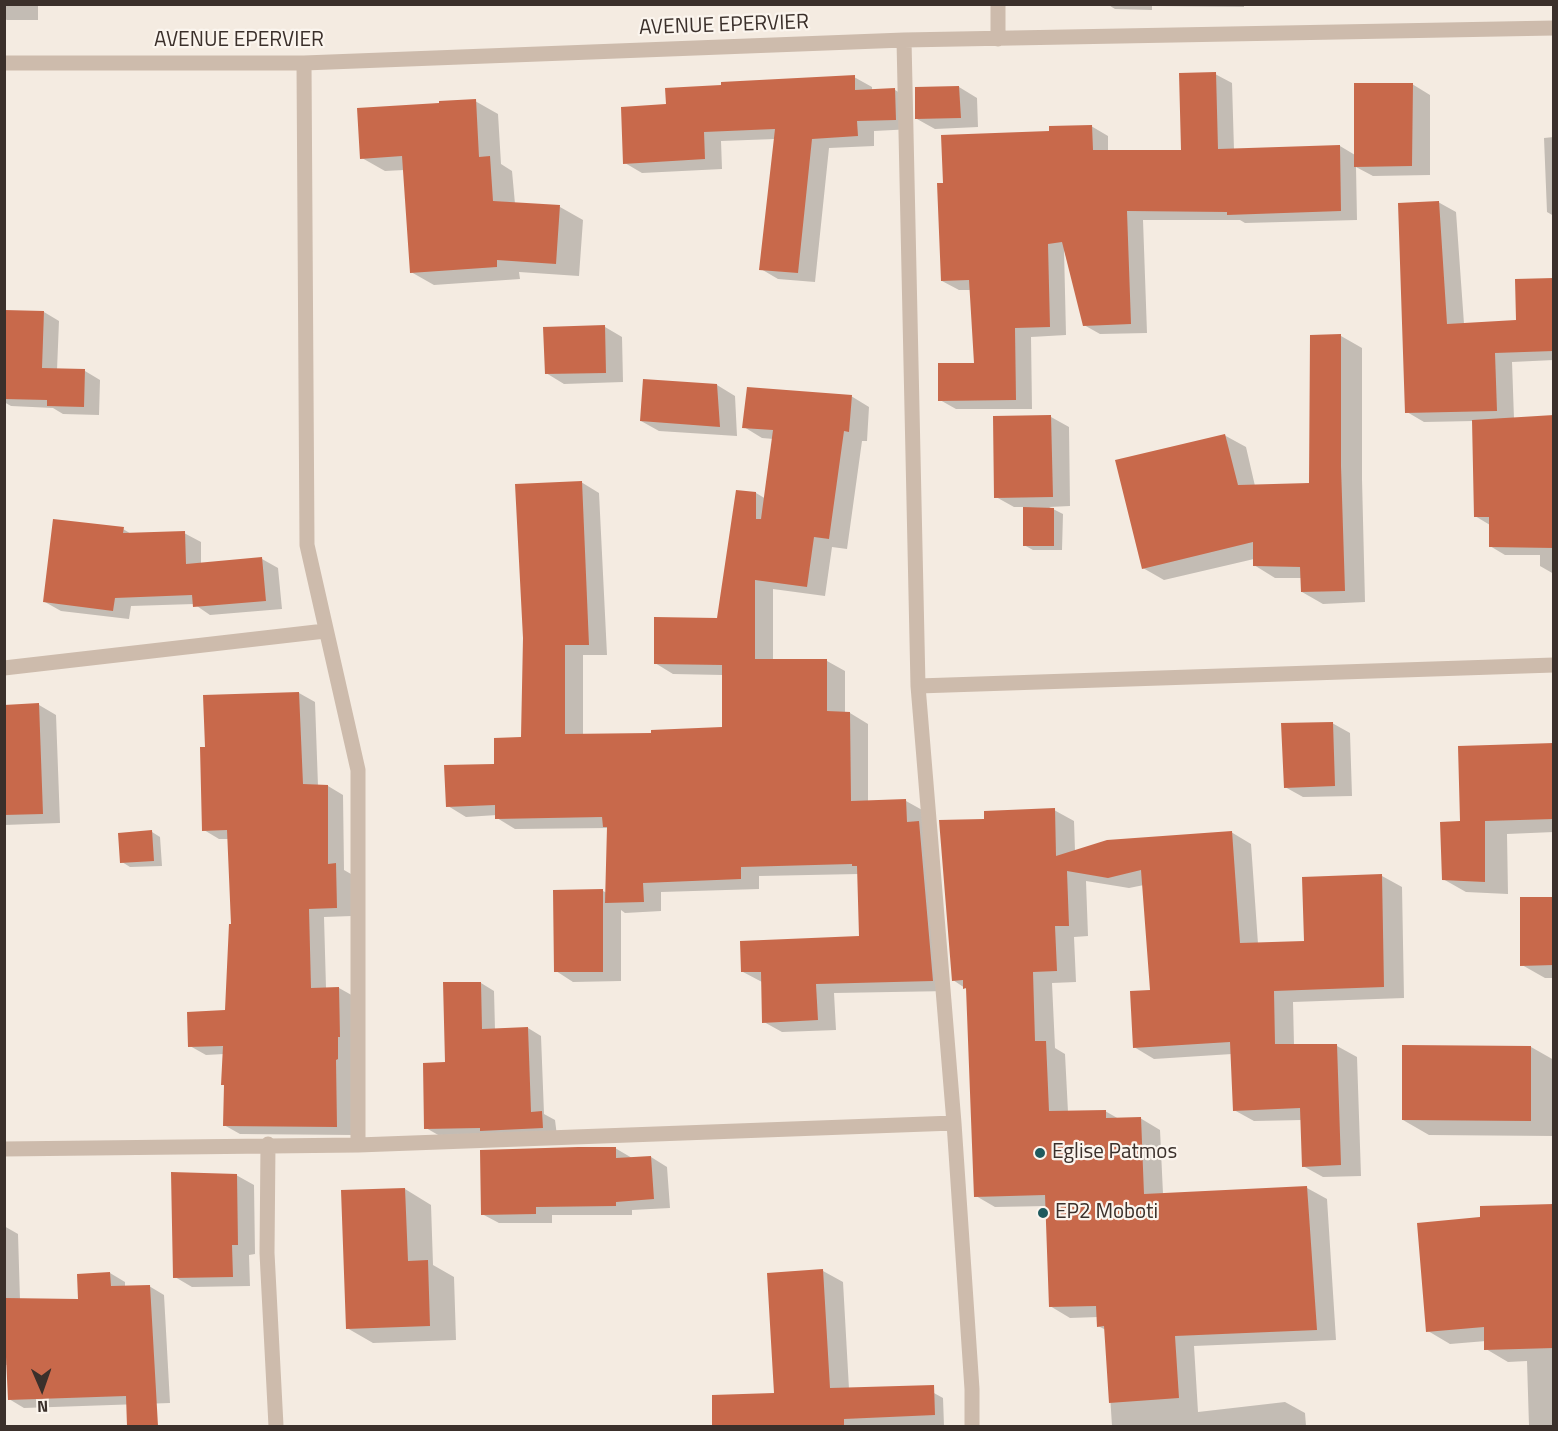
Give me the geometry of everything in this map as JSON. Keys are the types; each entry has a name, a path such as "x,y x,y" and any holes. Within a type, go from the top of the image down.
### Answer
{"street":[{"path":"998,4 998,39"},
{"name":"AVENUE EPERVIER","path":"4,63 303,63 904,40 1554,28"},
{"path":"904,40 918,686 954,1123 972,1389 972,1426"},
{"path":"303,63 307,545 358,770 358,1145"},
{"path":"4,668 325,631"},
{"path":"918,686 1554,665"},
{"path":"4,1149 268,1144 358,1145 954,1123"},
{"path":"268,1144 267,1253 276,1426"}],"building":[{"path":"1216,72 1218,149 1340,145 1341,211 1227,215 1227,212 1127,211 1131,324 1083,326 1062,242 1048,244 1050,327 1015,328 1016,400 938,401 938,363 974,363 969,280 941,281 937,183 943,183 941,135 1049,131 1049,126 1092,125 1093,150 1181,150 1179,73"},
{"path":"855,75 855,90 895,88 896,120 857,121 858,136 812,139 798,273 759,270 775,129 704,132 705,159 623,164 621,107 666,104 665,88 721,85 721,82"},
{"path":"1354,83 1413,83 1412,166 1354,167"},
{"path":"959,86 961,118 915,119 915,87"},
{"path":"476,99 479,157 490,156 493,201 560,205 556,264 497,260 497,267 410,273 402,156 360,159 357,108"},
{"path":"1439,201 1447,324 1516,320 1515,279 1554,278 1554,351 1495,353 1497,411 1405,413 1398,203"},
{"path":"4,310 44,311 42,368 85,369 84,407 47,406 47,400 4,399"},
{"path":"605,325 606,373 545,374 543,327"},
{"path":"1341,334 1341,466 1345,591 1301,592 1300,567 1253,566 1253,542 1142,569 1115,460 1225,434 1238,485 1309,483 1310,335"},
{"path":"643,379 717,384 720,427 640,421"},
{"path":"747,387 852,395 849,432 844,431 829,539 814,537 807,587 755,580 755,659 827,659 827,711 850,712 851,801 906,799 907,822 919,821 933,981 816,984 818,1020 762,1023 761,972 741,972 740,941 859,936 857,866 852,866 852,864 741,867 741,879 643,883 644,902 605,903 607,827 603,827 602,817 495,819 495,805 446,807 444,765 494,764 494,738 521,737 523,638 515,484 582,481 589,645 565,645 565,734 651,733 651,730 722,727 722,665 654,664 654,617 717,618 736,490 756,492 756,519 761,519 773,430 742,428"},
{"path":"1051,415 1053,497 994,498 993,416"},
{"path":"1554,415 1554,548 1489,547 1489,517 1474,517 1472,420"},
{"path":"1023,507 1054,508 1054,546 1023,546"},
{"path":"53,519 124,527 123,533 185,531 186,564 262,557 266,601 193,607 192,595 115,598 113,611 43,602"},
{"path":"299,692 303,784 328,785 328,864 336,863 337,908 309,909 311,988 339,987 340,1037 338,1037 338,1059 336,1060 337,1127 223,1126 224,1085 221,1085 223,1046 188,1047 187,1012 225,1010 229,924 231,924 227,830 202,831 200,747 205,747 203,695"},
{"path":"39,703 43,814 4,815 4,705"},
{"path":"1333,722 1335,786 1284,788 1281,723"},
{"path":"1554,743 1554,819 1485,821 1485,882 1442,880 1440,822 1460,821 1458,746"},
{"path":"1055,808 1056,856 1107,840 1232,831 1240,943 1304,941 1302,877 1382,874 1384,987 1274,991 1275,1044 1337,1044 1341,1165 1302,1167 1300,1108 1233,1111 1230,1042 1133,1048 1130,991 1150,990 1141,870 1108,878 1067,871 1069,926 1055,926 1057,971 1033,972 1035,1041 1046,1041 1049,1111 1106,1110 1106,1118 1141,1117 1144,1194 1307,1186 1317,1330 1175,1336 1179,1398 1109,1403 1104,1326 1097,1327 1096,1306 1049,1307 1045,1195 974,1197 966,988 963,989 963,980 952,981 939,820 984,819 984,811"},
{"path":"152,830 154,861 120,863 118,833"},
{"path":"603,889 603,972 554,972 553,890"},
{"path":"1520,897 1554,897 1554,965 1520,966"},
{"path":"443,982 481,982 482,1029 528,1027 531,1112 542,1111 543,1128 480,1131 480,1128 424,1129 423,1063 445,1062"},
{"path":"1402,1045 1531,1046 1531,1121 1402,1120"},
{"path":"616,1147 616,1158 651,1156 654,1199 616,1202 616,1206 536,1207 536,1214 481,1215 480,1150"},
{"path":"171,1172 237,1174 238,1245 232,1245 233,1277 173,1278"},
{"path":"405,1188 408,1261 428,1260 430,1326 346,1329 341,1190"},
{"path":"1554,1204 1554,1348 1484,1350 1484,1327 1426,1332 1417,1223 1480,1217 1480,1206"},
{"path":"823,1269 830,1388 934,1385 935,1415 844,1419 844,1426 712,1425 712,1395 774,1393 767,1273"},
{"path":"110,1272 111,1286 150,1285 158,1426 127,1426 126,1396 8,1400 6,1357 4,1357 4,1298 78,1299 77,1274"}],"place":[{"name":"Eglise Patmos","path":"1040,1153"},
{"name":"EP2 Moboti","path":"1043,1213"}]}
